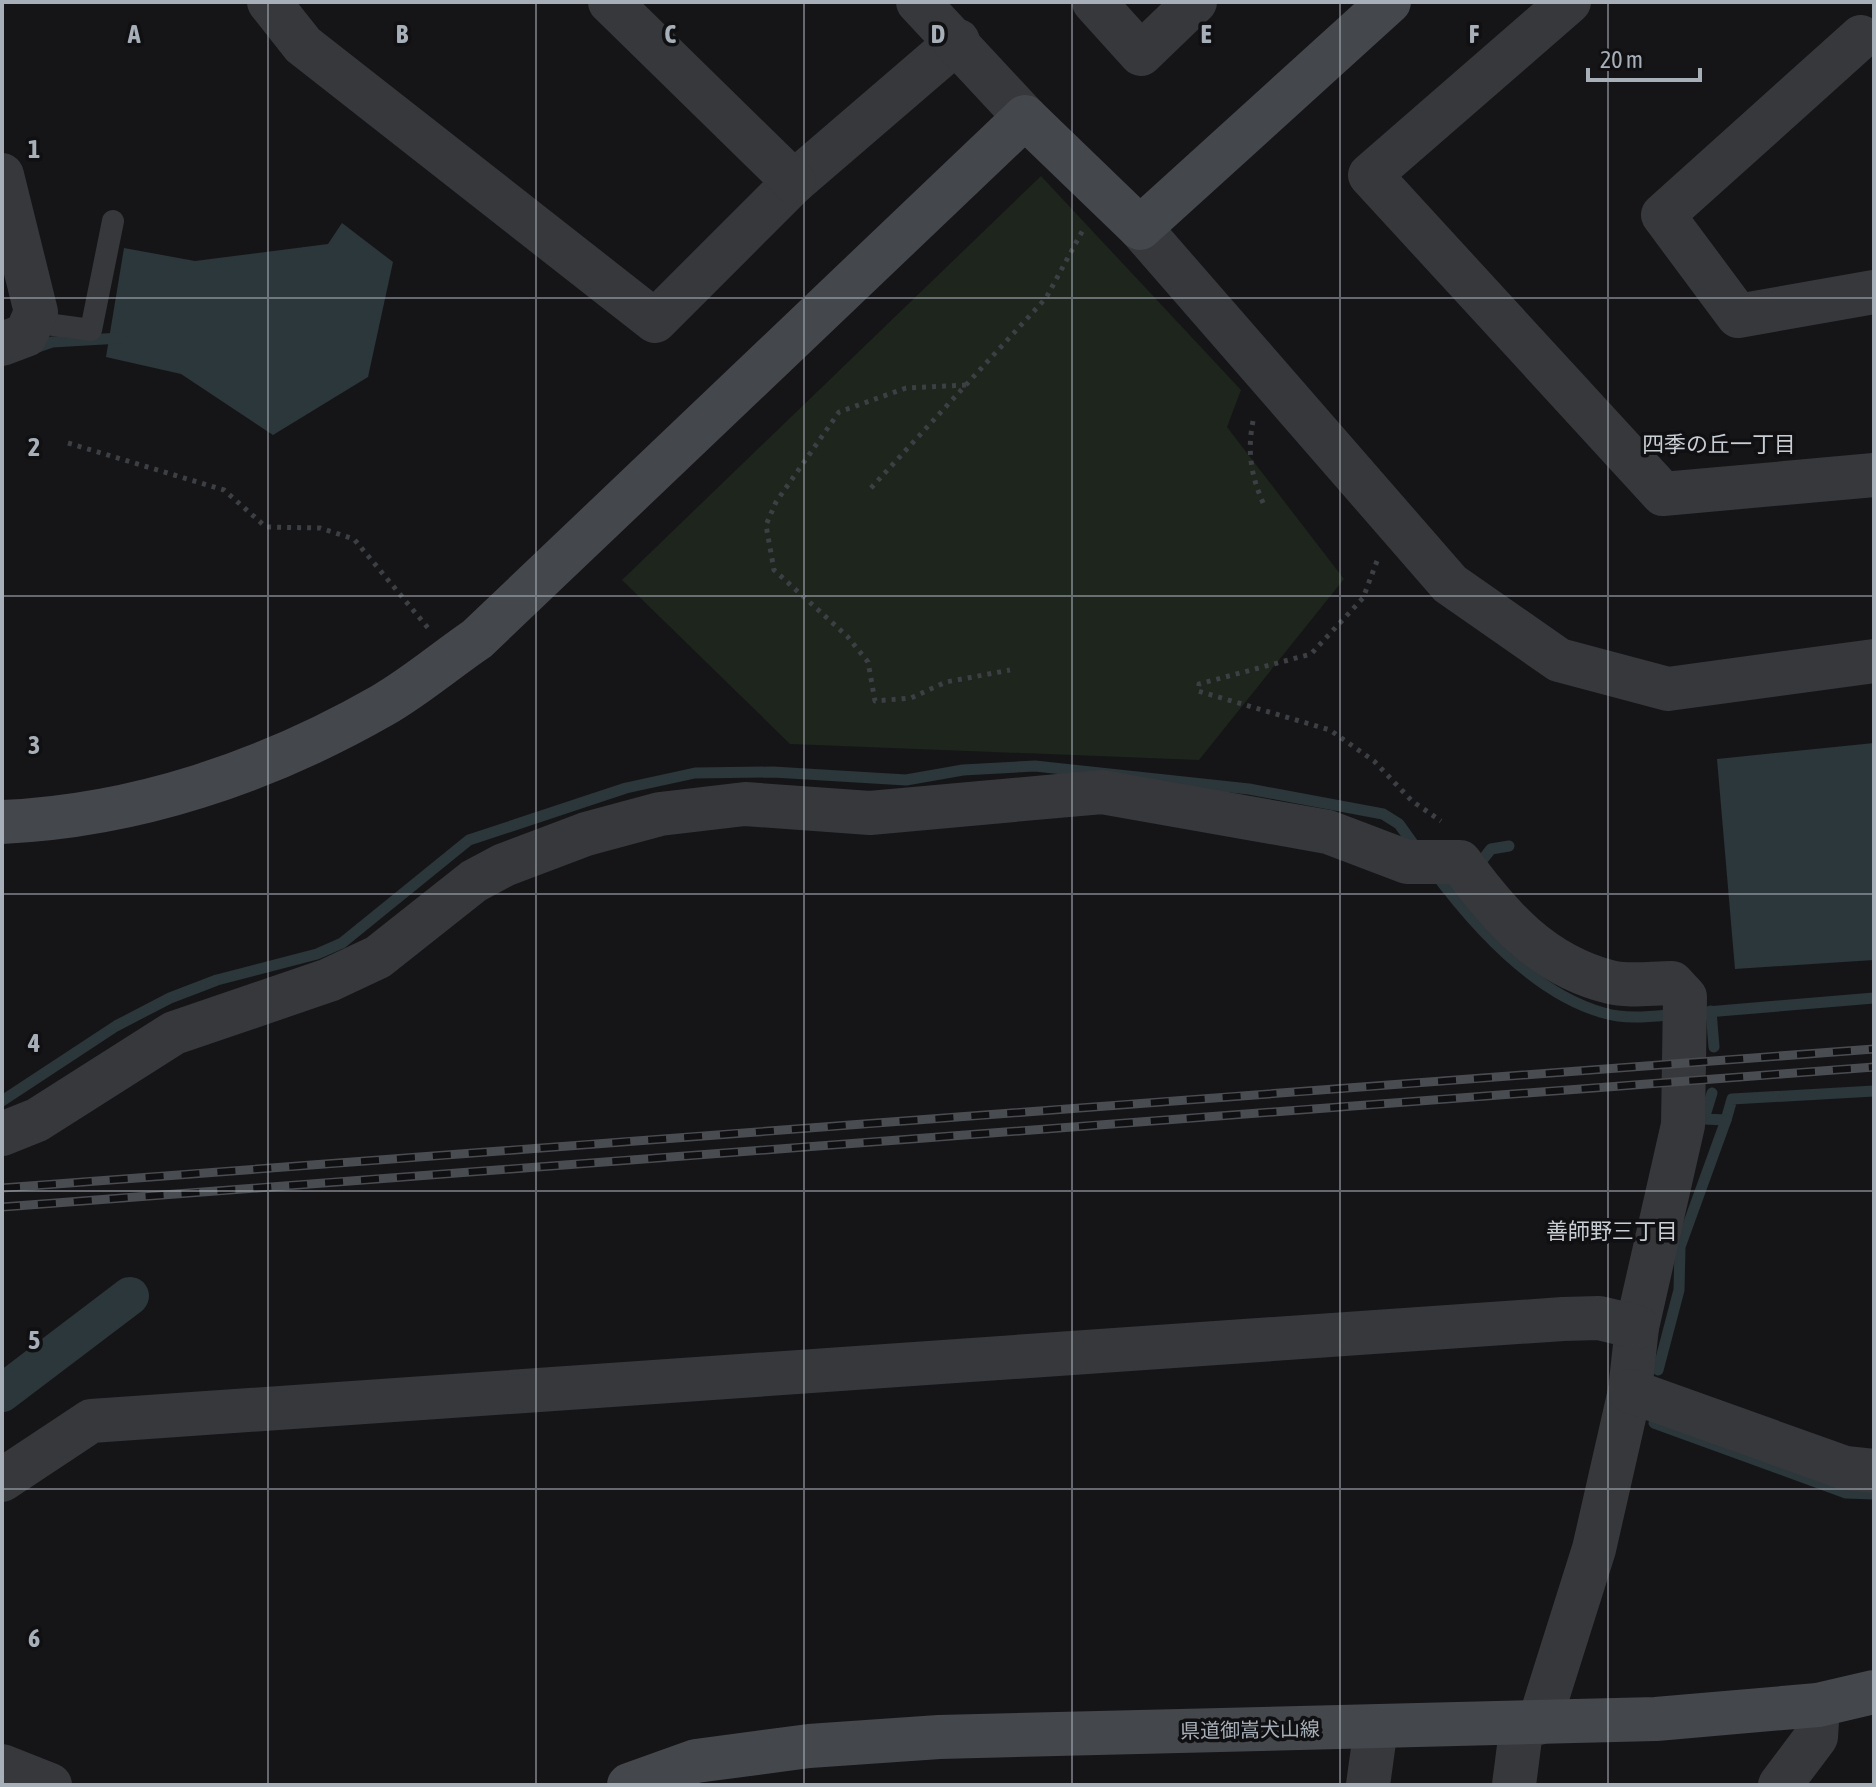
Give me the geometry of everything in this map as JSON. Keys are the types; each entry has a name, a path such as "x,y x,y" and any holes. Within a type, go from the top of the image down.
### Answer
{"street":[{"path":"269,2 303,45 655,321 794,182 958,41"},
{"path":"610,2 794,182"},
{"path":"918,2 958,41 1025,117 1140,228 1450,584 1559,660 1668,689 1874,661"},
{"path":"1094,2 1141,54 1195,2"},
{"path":"1140,228 1389,2"},
{"path":"1569,2 1370,175 1663,494 1874,475"},
{"path":"1860,33 1663,215 1738,316 1874,292"},
{"path":"2,822 44,820 172,796 291,753 385,704 477,639 1025,117"},
{"path":"2,175 36,312 17,333"},
{"path":"2,1134 37,1120 174,1033 329,980 378,957 474,881 504,865 586,834 660,814 745,804 870,813 1102,792 1328,832 1407,862 1460,862 1494,909 1559,964 1613,983 1672,983 1684,1018 1686,1097 1683,1125 1637,1327 1630,1391 1594,1549 1530,1723 1514,1785"},
{"path":"2,1480 91,1421 1563,1319 1599,1318 1637,1327"},
{"path":"1630,1391 1845,1468 1874,1471"},
{"name":"県道御嵩犬山線","path":"629,1785 696,1761 809,1746 939,1737 1656,1719 1818,1705 1874,1692"},
{"path":"1780,1785 1816,1737 1818,1705"},
{"path":"1368,1785 1376,1727"},
{"path":"2,1766 50,1785"}],"lane":[{"path":"17,333 91,330 113,221"}],"path":[{"path":"871,488 1046,298 1078,237 1108,195"},
{"path":"966,385 906,388 839,412 776,502 766,525 767,548 774,570 847,636 868,662 875,701 911,698 946,682 1010,670"},
{"path":"1264,505 1252,479 1249,443 1254,414 1279,390"},
{"path":"68,443 224,490 266,527 320,528 354,539 452,656"},
{"path":"1393,519 1363,598 1311,654 1199,684 1198,691 1330,730 1374,761 1412,801 1442,821 1460,862"}],"shaded area":[{"path":"1041,176 1241,390 1227,427 1344,579 1199,760 790,744 622,580"},
{"path":"342,223 393,262 368,377 273,435 181,374 106,357 124,248 195,261 328,244"},
{"path":"1874,743 1874,960 1735,969 1717,759"}],"waterway":[{"path":"32,349 52,342 121,338"},
{"path":"2,1101 116,1026 170,998 217,980 317,954 342,943 469,840 626,788 695,773 773,772 906,780 963,770 1035,766 1249,789 1383,814 1399,824 1419,852"},
{"path":"1480,863 1491,849 1509,846"},
{"path":"1434,872 1468,915 1508,956 1554,991 1579,1004 1613,1015 1641,1017 1678,1014"},
{"path":"1695,1013 1874,998"},
{"path":"1711,1011 1714,1047"},
{"path":"1712,1093 1704,1119 1726,1120 1732,1099 1874,1091"},
{"path":"1658,1370 1679,1290 1680,1247 1726,1120"},
{"path":"2,1393 130,1296"},
{"path":"1654,1423 1846,1493 1874,1494"}],"railway":[{"path":"2,1188 1874,1049"},
{"path":"2,1207 1874,1067"}],"district":[{"name":"四季の丘一丁目","path":"1719,444"},
{"name":"善師野三丁目","path":"1612,1231"}]}
